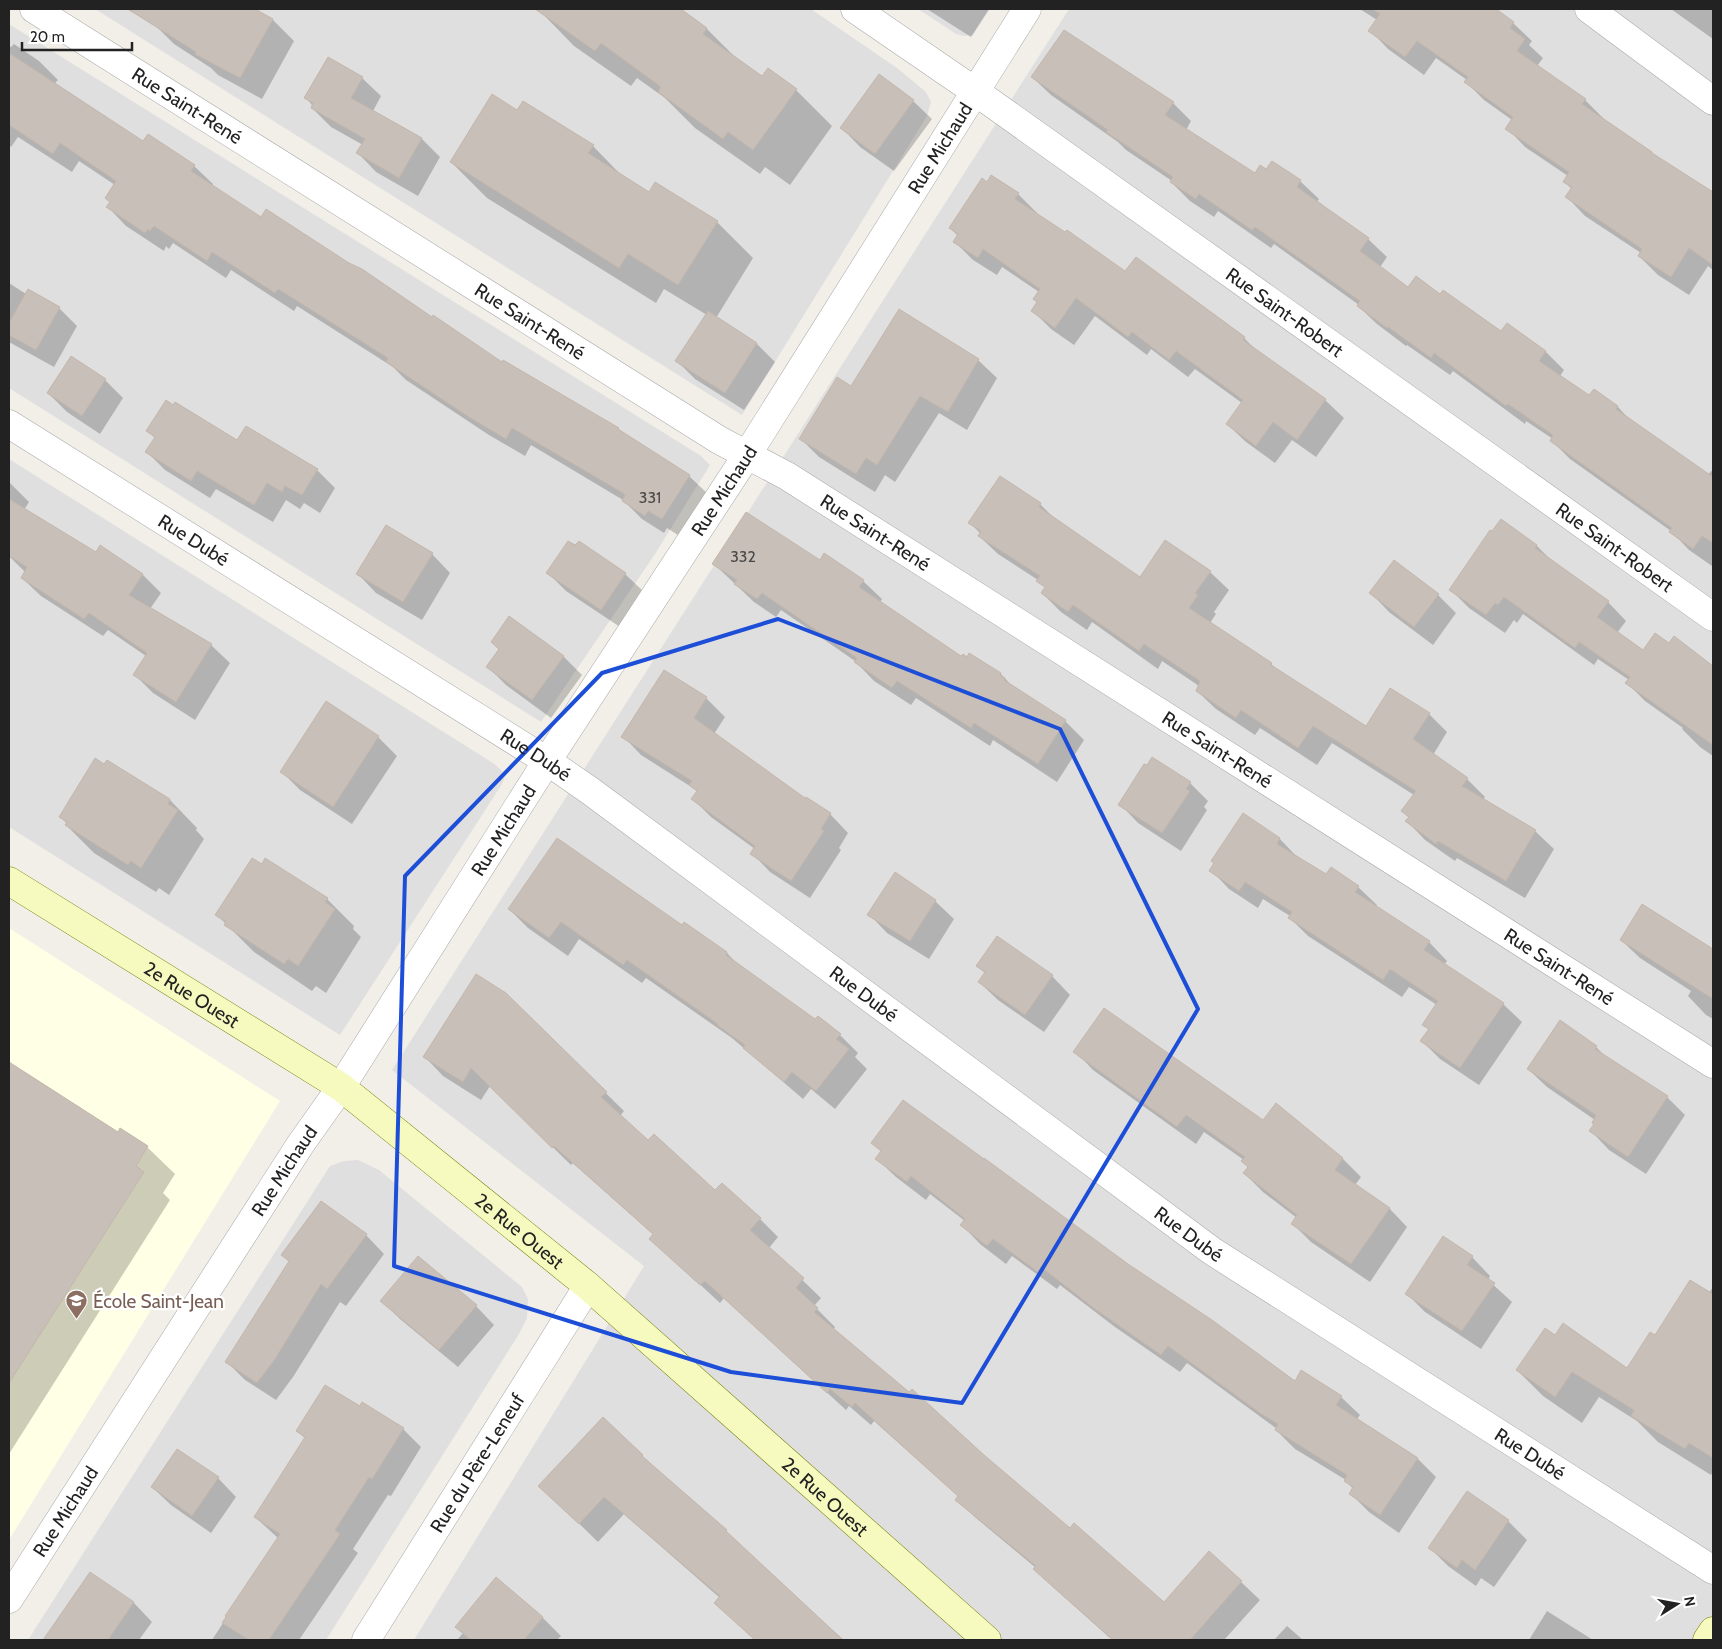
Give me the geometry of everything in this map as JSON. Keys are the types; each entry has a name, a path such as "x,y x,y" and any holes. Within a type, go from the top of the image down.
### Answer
{"street":[{"name":"Rue Saint-René","path":"34,9 719,440 787,476 1713,1064"},
{"name":"Rue Saint-Robert","path":"856,9 976,92 1713,616"},
{"name":"Rue Michaud","path":"9,1599 289,1162 340,1087 547,761 747,455 1027,9"},
{"path":"1589,9 1713,102"},
{"name":"Rue Dubé","path":"9,424 547,761 1212,1251 1713,1570"},
{"name":"2e Rue Ouest","path":"9,881 340,1087 588,1286 987,1640"},
{"name":"Rue du Père-Leneuf","path":"366,1640 588,1286"},
{"path":"1707,1640 1713,1630"}],"highlighted area":[{"path":"778,619 1060,729 1198,1009 962,1403 731,1372 394,1266 405,876 602,673"}],"shaded area":[{"path":"95,9 811,9 897,68 926,92 931,102 927,116 742,415"},
{"path":"918,9 990,9 973,35 964,36 956,34"},
{"path":"1069,9 1713,9 1713,1640 414,1640 644,1266 392,1070"},
{"path":"9,24 701,456 710,465 655,554 541,722 9,388"},
{"path":"9,459 493,763 506,774 502,784 340,1035 9,827"},
{"name":"École Saint-Jean","path":"9,928 280,1101 9,1540"},
{"path":"358,1160 379,1170 522,1287 528,1299 527,1318 519,1334 326,1640 28,1640 330,1166 344,1161"}],"building":[{"path":"128,9 255,9 273,19 240,78 195,54 196,52"},
{"path":"535,9 681,9 707,28 703,34 762,76 768,68 797,89 753,150 728,132 723,139 658,92 661,87 601,43 595,51"},
{"path":"1372,9 1496,9 1514,22 1510,28 1525,39 1517,51 1586,99 1582,104 1652,153 1713,192 1713,265 1689,248 1671,277 1638,256 1642,249 1565,197 1572,187 1563,182 1569,172 1505,129 1513,117 1464,82 1468,77 1417,41 1405,57 1368,31 1380,14"},
{"path":"1064,30 1174,102 1165,115 1255,173 1260,165 1266,169 1272,161 1301,180 1297,187 1369,238 1360,251 1408,287 1416,276 1440,294 1443,290 1501,331 1507,323 1546,351 1539,361 1589,395 1594,389 1618,406 1616,409 1713,477 1713,543 1702,536 1693,549 1669,532 1672,528 1550,441 1553,435 1508,404 1506,406 1434,353 1431,358 1387,328 1357,306 1360,301 1255,227 1252,230 1199,194 1196,199 1170,182 1173,177 1106,132 1108,130 1031,77"},
{"path":"9,53 143,141 148,134 195,165 191,171 261,217 266,209 349,263 362,269 432,317 433,315 502,362 503,360 619,428 690,475 662,519 648,511 645,516 622,501 625,495 623,493 512,428 506,439 469,417 386,362 388,358 278,289 275,293 212,252 207,261 154,226 145,233 106,207 110,202 105,198 116,181 60,143 53,154 9,125"},
{"path":"328,57 363,77 351,98 422,138 399,178 356,153 365,139 311,108 313,103 304,98"},
{"path":"879,74 914,100 875,154 840,128"},
{"path":"492,94 517,110 523,101 594,145 588,153 649,192 655,182 718,221 678,285 628,254 619,268 450,162"},
{"path":"991,175 1019,193 1015,199 1065,232 1067,230 1125,271 1136,257 1245,337 1243,340 1326,399 1297,440 1273,422 1256,446 1226,424 1243,400 1176,351 1169,360 1132,332 1128,337 1076,298 1055,328 1031,311 1037,302 1033,299 1040,289 983,249 978,258 953,242 958,234 949,228 982,178 987,182"},
{"path":"28,289 60,307 36,350 9,335 9,323"},
{"path":"899,309 979,359 948,412 920,396 877,465 866,458 856,474 799,439 837,377 851,386"},
{"path":"708,311 757,343 725,393 675,361"},
{"path":"71,356 106,379 82,416 47,393"},
{"path":"166,400 173,405 175,402 237,440 246,426 318,469 302,495 285,486 282,492 267,483 254,505 197,471 191,481 145,452 155,437 146,431"},
{"path":"1000,476 1041,503 1039,507 1140,577 1165,540 1211,571 1195,593 1198,595 1189,608 1272,663 1271,665 1366,726 1390,688 1430,713 1413,739 1468,778 1462,786 1536,830 1506,881 1438,841 1436,844 1405,821 1409,817 1401,811 1416,791 1313,726 1298,748 1241,710 1236,718 1196,691 1200,681 1144,644 1139,651 1073,605 1068,612 1041,593 1045,587 1036,581 1040,576 978,536 981,531 968,523"},
{"path":"9,499 96,552 100,545 143,574 129,595 212,644 176,702 133,675 147,653 89,613 84,619 21,578 27,567 9,556"},
{"path":"746,512 820,560 824,553 864,580 859,587 961,656 963,654 967,657 969,653 1001,673 1000,675 1005,678 1004,680 1066,720 1038,764 974,723 971,728 897,681 892,688 854,662 857,658 762,593 757,599 734,584 737,580 712,564"},
{"path":"1501,519 1537,545 1535,548 1609,601 1597,617 1643,650 1655,633 1669,643 1674,636 1713,666 1713,745 1625,683 1630,677 1579,642 1575,648 1504,597 1498,605 1495,603 1486,615 1449,590 1490,530 1492,531"},
{"path":"386,525 433,553 403,602 356,574"},
{"path":"568,541 575,545 579,541 626,573 601,610 546,573"},
{"path":"1394,560 1439,594 1414,627 1369,593"},
{"path":"509,616 564,656 532,700 486,667 499,649 491,642"},
{"path":"664,670 707,697 694,718 805,798 831,813 821,829 824,831 791,881 750,854 755,846 691,799 697,791 689,785 692,781 621,737"},
{"path":"326,701 379,736 333,807 280,772"},
{"path":"1152,757 1191,782 1186,789 1190,791 1162,833 1118,805 1144,764 1147,765"},
{"path":"95,758 104,764 107,760 170,799 168,804 178,810 141,868 131,861 128,865 65,825 67,822 59,817"},
{"path":"1243,813 1280,838 1277,844 1326,874 1331,867 1359,886 1355,892 1430,941 1424,950 1504,1003 1460,1068 1420,1041 1429,1029 1422,1025 1438,1001 1390,969 1383,980 1288,918 1292,912 1245,882 1239,891 1209,871 1214,863 1211,861"},
{"path":"557,838 682,925 684,922 727,952 726,955 815,1019 818,1016 841,1034 836,1039 849,1049 816,1091 792,1072 784,1082 743,1048 745,1045 718,1024 627,960 623,965 561,922 549,938 508,909"},
{"path":"252,858 262,864 265,858 328,898 325,902 335,909 298,966 288,959 284,964 224,925 226,922 215,915"},
{"path":"895,872 936,900 910,941 867,915"},
{"path":"1642,904 1713,949 1713,999 1620,940"},
{"path":"997,936 1053,975 1025,1015 978,982 985,972 976,966"},
{"path":"476,974 506,993 607,1092 601,1097 648,1140 654,1134 715,1190 722,1183 761,1218 750,1230 804,1278 796,1288 818,1308 814,1312 909,1392 912,1389 984,1455 1070,1528 1074,1523 1164,1602 1209,1551 1242,1581 1190,1640 1113,1640 1033,1569 1036,1566 955,1500 958,1496 855,1403 852,1407 830,1389 827,1393 705,1281 700,1285 649,1239 653,1234 554,1146 552,1148 471,1068 463,1082 423,1057"},
{"path":"1104,1008 1263,1120 1276,1103 1343,1158 1335,1170 1390,1208 1351,1264 1291,1224 1297,1215 1243,1173 1248,1167 1241,1161 1245,1157 1186,1115 1177,1127 1073,1052"},
{"path":"1560,1020 1597,1046 1595,1049 1668,1096 1628,1157 1589,1131 1594,1124 1592,1123 1596,1115 1527,1069"},
{"path":"9,1062 118,1132 120,1128 148,1146 136,1166 144,1172 9,1383"},
{"path":"903,1100 1128,1264 1212,1320 1295,1381 1301,1370 1342,1396 1336,1405 1418,1458 1380,1515 1349,1494 1353,1487 1344,1481 1347,1475 1275,1430 1278,1424 1168,1346 1161,1355 1095,1309 1041,1267 1038,1272 993,1239 987,1246 960,1225 965,1219 911,1176 907,1182 875,1159 881,1151 871,1143"},
{"path":"321,1201 367,1234 327,1289 321,1284 275,1359 257,1383 225,1362 289,1261 281,1255"},
{"path":"1443,1236 1473,1256 1467,1265 1495,1283 1462,1331 1405,1294"},
{"path":"418,1256 477,1305 439,1350 380,1301"},
{"path":"1690,1280 1713,1294 1713,1458 1689,1443 1685,1449 1631,1416 1634,1410 1572,1372 1555,1397 1516,1370 1545,1328 1555,1335 1563,1323 1627,1368 1650,1332 1655,1335"},
{"path":"325,1385 360,1406 362,1402 404,1428 372,1479 369,1477 335,1530 340,1534 269,1640 249,1640 222,1623 280,1534 254,1517 305,1437 296,1431"},
{"path":"603,1417 642,1456 727,1530 843,1640 755,1640 714,1603 720,1596 604,1497 579,1524 538,1486"},
{"path":"177,1449 219,1477 192,1516 151,1487"},
{"path":"1467,1491 1509,1520 1475,1570 1462,1560 1457,1568 1428,1548"},
{"path":"90,1572 134,1602 108,1640 43,1640"},
{"path":"496,1577 543,1617 524,1640 471,1640 455,1627"}],"place":[{"name":"École Saint-Jean","path":"77,1320"}]}
